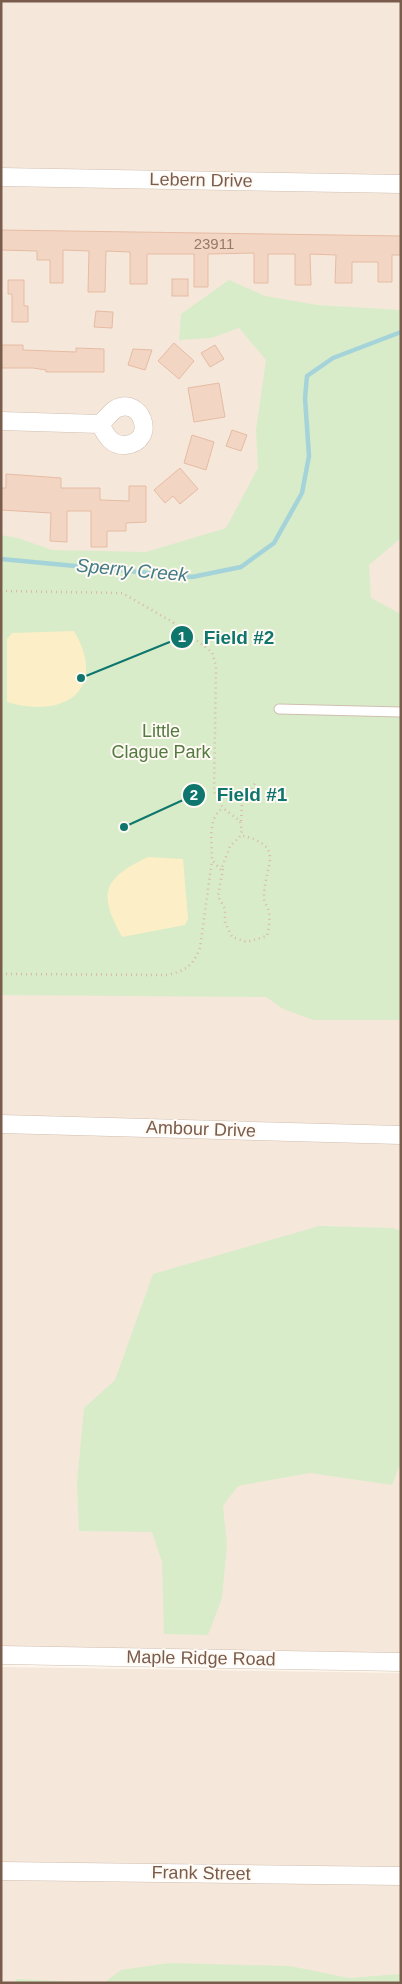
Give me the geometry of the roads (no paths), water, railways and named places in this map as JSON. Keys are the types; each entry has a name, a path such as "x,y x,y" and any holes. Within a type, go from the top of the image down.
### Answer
{"street":[{"name":"Lebern Drive","path":"1,177 401,184"},
{"path":"1,421 100,424"},
{"name":"Ambour Drive","path":"1,1124 401,1135"},
{"name":"Maple Ridge Road","path":"1,1655 401,1662"},
{"name":"Frank Street","path":"1,1871 401,1876"}],"lane":[{"path":"279,710 401,712"}],"waterway":[{"name":"Sperry Creek","path":"1,559 192,577 241,567 274,543 302,493 309,456 305,398 307,376 333,358 401,332"}],"place":[{"name":"Field #2","path":"81,678"},
{"name":"Field #1","path":"124,827"}],"park label":[{"name":"Little Clague Park","path":"161,741"}]}
